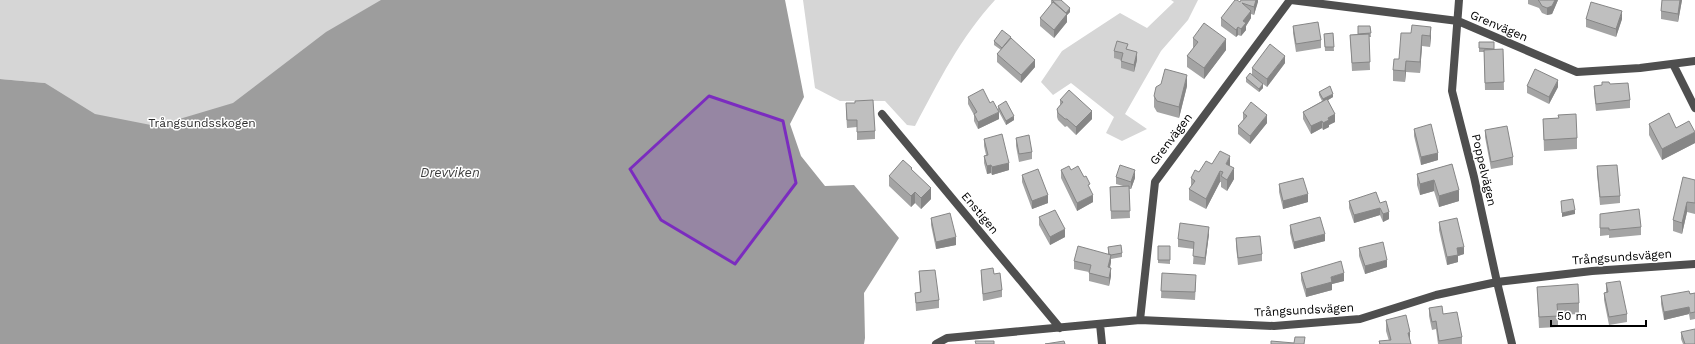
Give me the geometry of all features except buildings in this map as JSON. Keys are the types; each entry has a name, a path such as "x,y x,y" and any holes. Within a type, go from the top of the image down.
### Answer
{"street":[{"name":"Grenvägen","path":"1140,320 1155,182 1291,0 1458,21 1577,72 1640,68 1695,61"},
{"name":"Poppelvägen","path":"1459,0 1452,90 1474,177 1512,344"},
{"path":"1672,64 1695,108"},
{"name":"Enstigen","path":"882,114 1060,328"},
{"name":"Trångsundsvägen","path":"936,344 947,338 1140,320 1274,326 1360,319 1436,295 1497,282 1592,271 1695,264"},
{"path":"1100,324 1102,344"}],"highlighted area":[{"path":"709,96 783,121 796,183 735,264 661,220 630,169"}],"green space":[{"name":"Trångsundsskogen","path":"0,0 621,0 110,295 45,83 0,79"},
{"path":"803,0 995,0 971,29 951,60 915,126 907,125 885,101 840,101 815,88"},
{"path":"1171,0 1198,0 1188,20 1161,51 1125,114 1147,129 1122,141 1106,133 1114,117 1071,83 1053,95 1041,82 1062,51 1120,13 1147,28 1174,2"}],"water":[{"name":"Drevviken","path":"381,0 785,0 804,97 790,124 801,156 825,186 854,185 899,238 864,293 864,344 0,344 0,79 45,83 95,114 156,126 233,103 326,32"}]}
